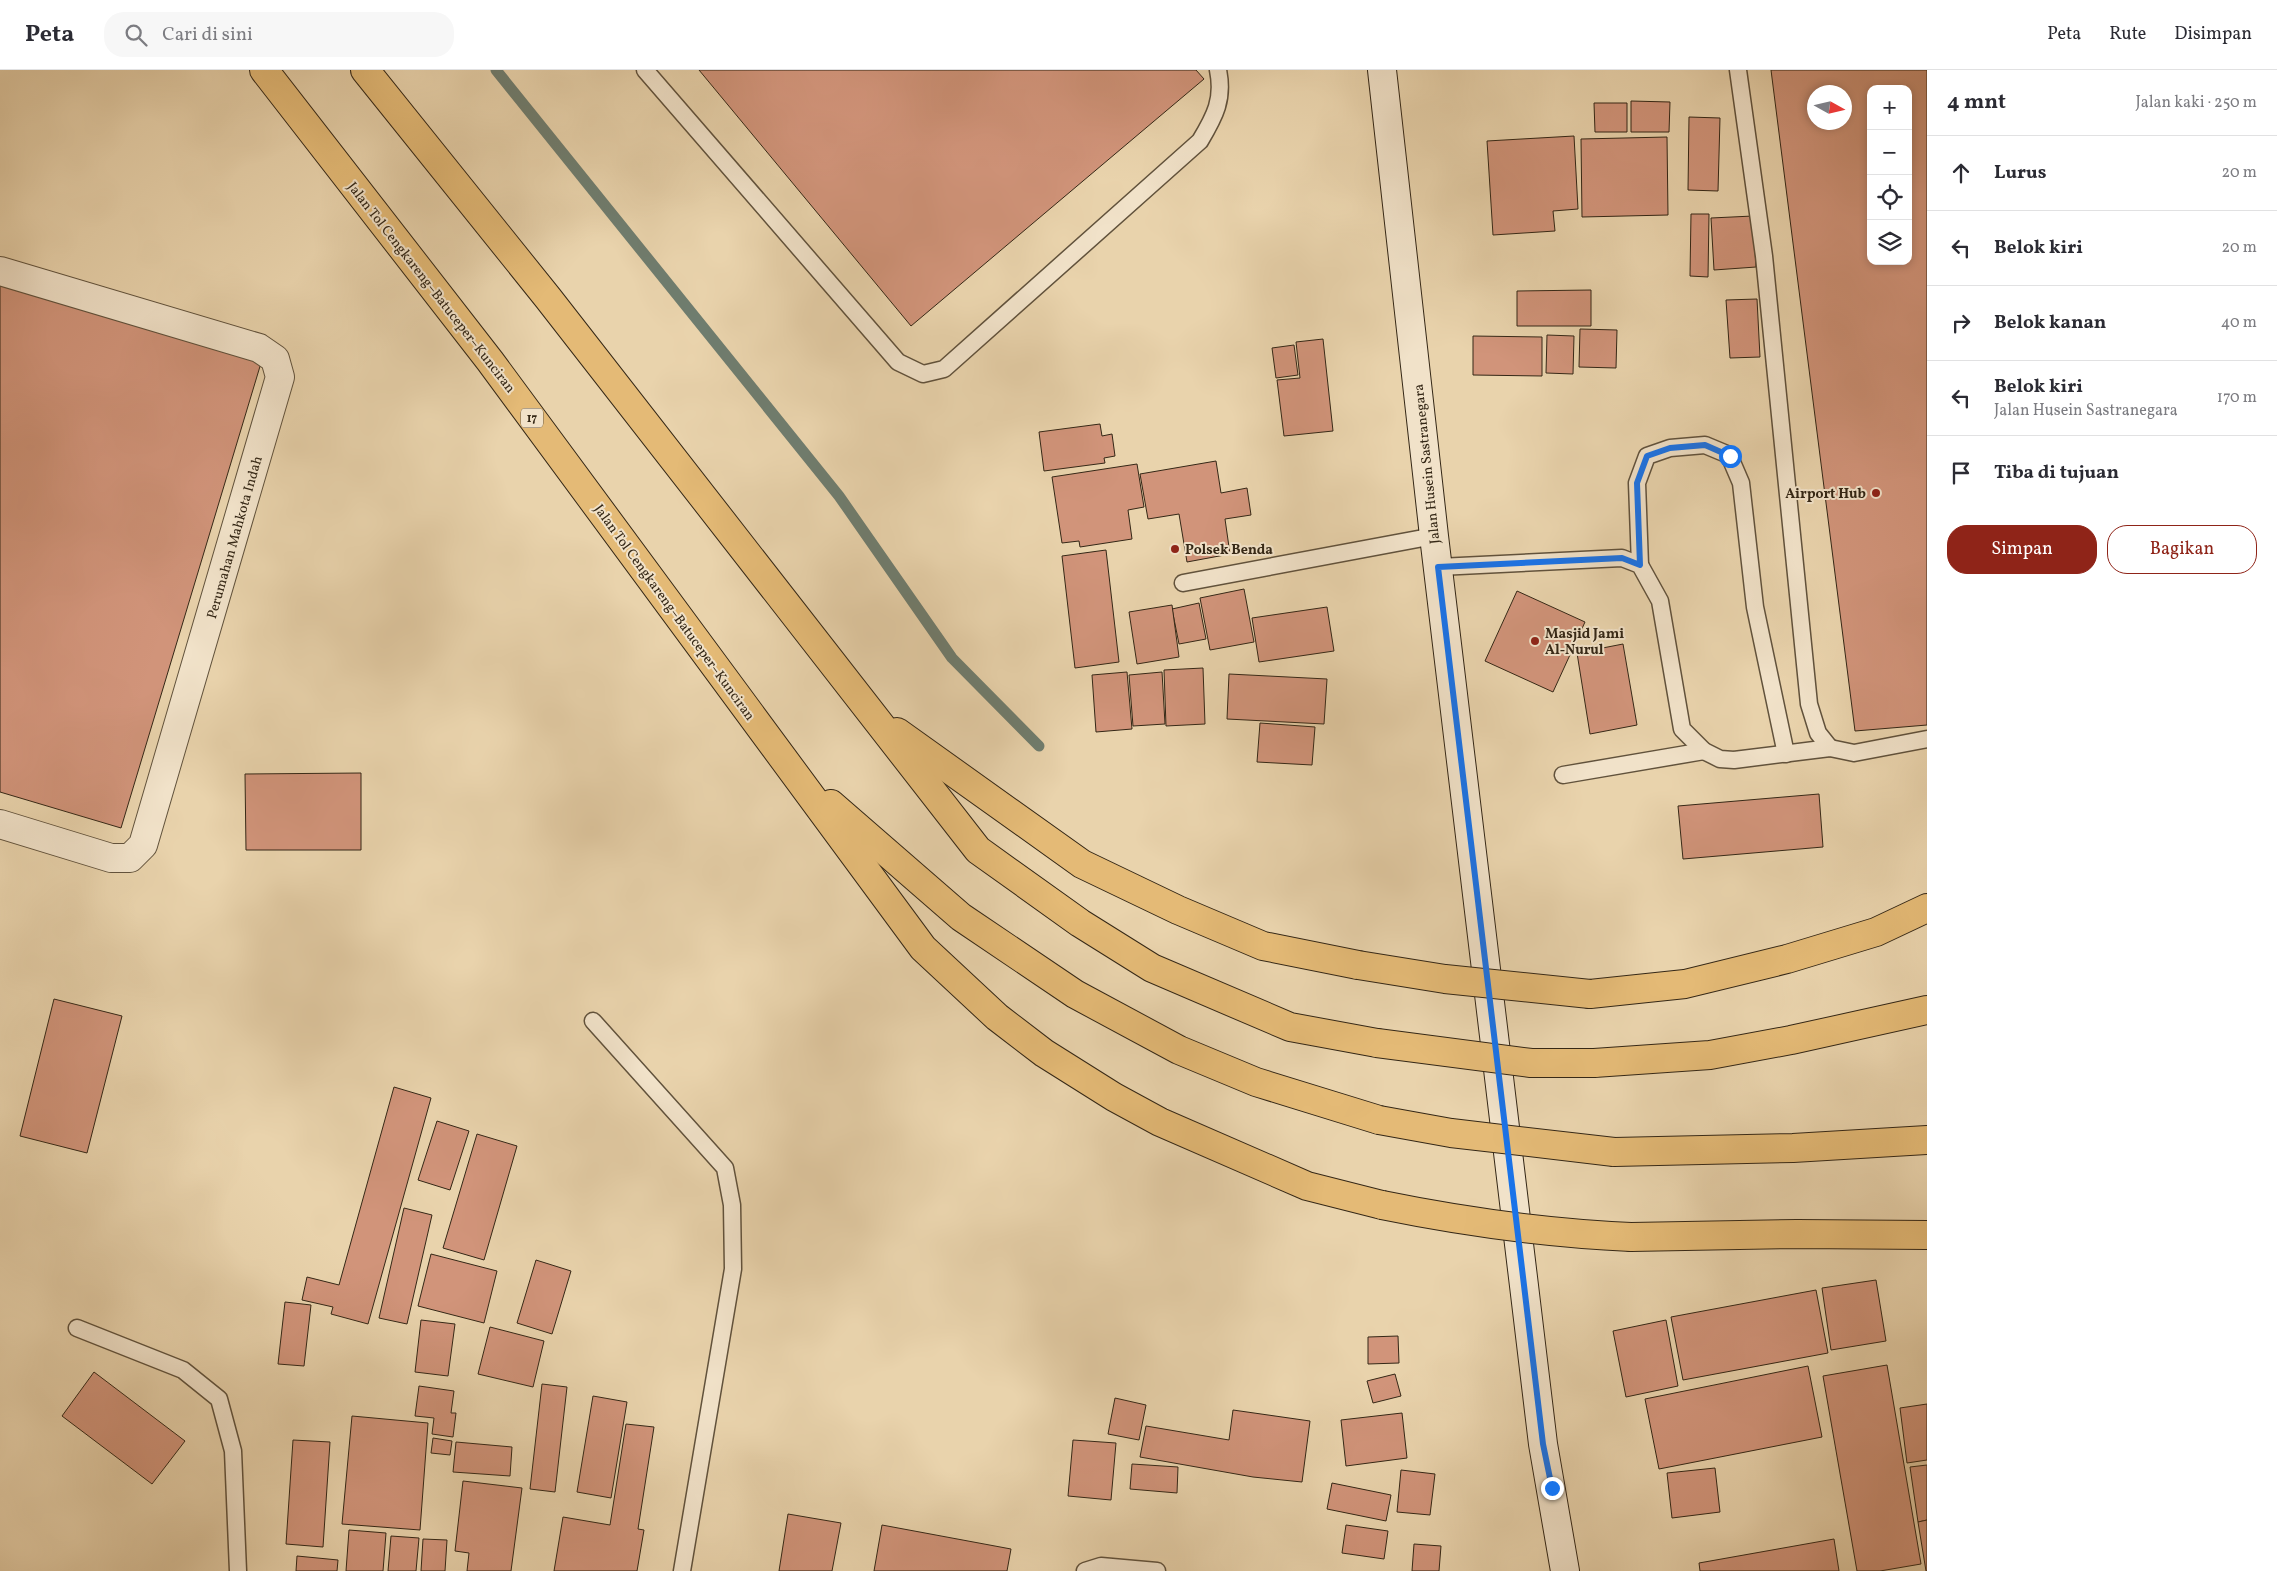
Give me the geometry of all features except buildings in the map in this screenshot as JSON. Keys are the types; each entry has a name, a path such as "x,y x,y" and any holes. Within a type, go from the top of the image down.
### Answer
{"highway":[{"name":"Jalan Tol Cengkareng–Batuceper–Kunciran","path":"264,70 490,361 793,772"},
{"path":"365,70 554,305 978,850 1080,923 1152,968 1236,1006 1290,1027 1377,1043 1531,1062 1594,1063 1710,1055 1927,1010"},
{"path":"876,717 1082,864 1178,910 1264,946 1358,966 1444,980 1590,994 1685,984 1778,961 1876,932 1927,908"},
{"path":"793,772 961,916 1075,994 1179,1050 1256,1082 1379,1120 1451,1133 1614,1152 1793,1148 1927,1140"},
{"path":"793,772 923,948 998,1017 1044,1052 1114,1097 1160,1122 1225,1152 1307,1186 1382,1205 1454,1220 1518,1229 1631,1237 1797,1234 1927,1235"}],"main road":[{"name":"Jalan Husein Sastranegara","path":"1382,70 1434,536 1543,1444 1565,1571"},
{"name":"Perumahan Mahkota Indah","path":"0,271 259,348 275,359 280,377 143,845 130,858 111,858 0,824"}],"lane":[{"path":"645,70 898,362 923,374 944,369 1200,141 1215,116 1221,86 1218,70"},
{"path":"1738,70 1764,256 1809,704 1818,733 1830,748"},
{"path":"1786,754 1755,607 1741,482 1730,456 1705,445 1670,448 1647,456 1637,483 1640,565 1660,601 1682,729 1704,751 1720,759 1734,760 1786,754 1830,748 1854,753 1927,738"},
{"path":"1183,583 1434,536"},
{"path":"1438,567 1622,558 1640,565"},
{"path":"1563,775 1704,751"},
{"path":"592,1021 725,1168 732,1205 734,1269 682,1571"},
{"path":"77,1328 183,1370 219,1399 233,1451 238,1571"},
{"path":"1085,1571 1101,1566 1157,1571"}],"waterway":[{"path":"496,70 839,496 952,658 1039,746"}],"place":[{"name":"Airport Hub","path":"1876,493"},
{"name":"Polsek Benda","path":"1175,549"},
{"name":"Masjid Jami Al-Nurul","path":"1535,641"}],"route":[{"path":"1552,1488 1543,1444 1438,567 1622,558 1640,565 1637,483 1647,456 1670,448 1705,445 1730,456"}]}
